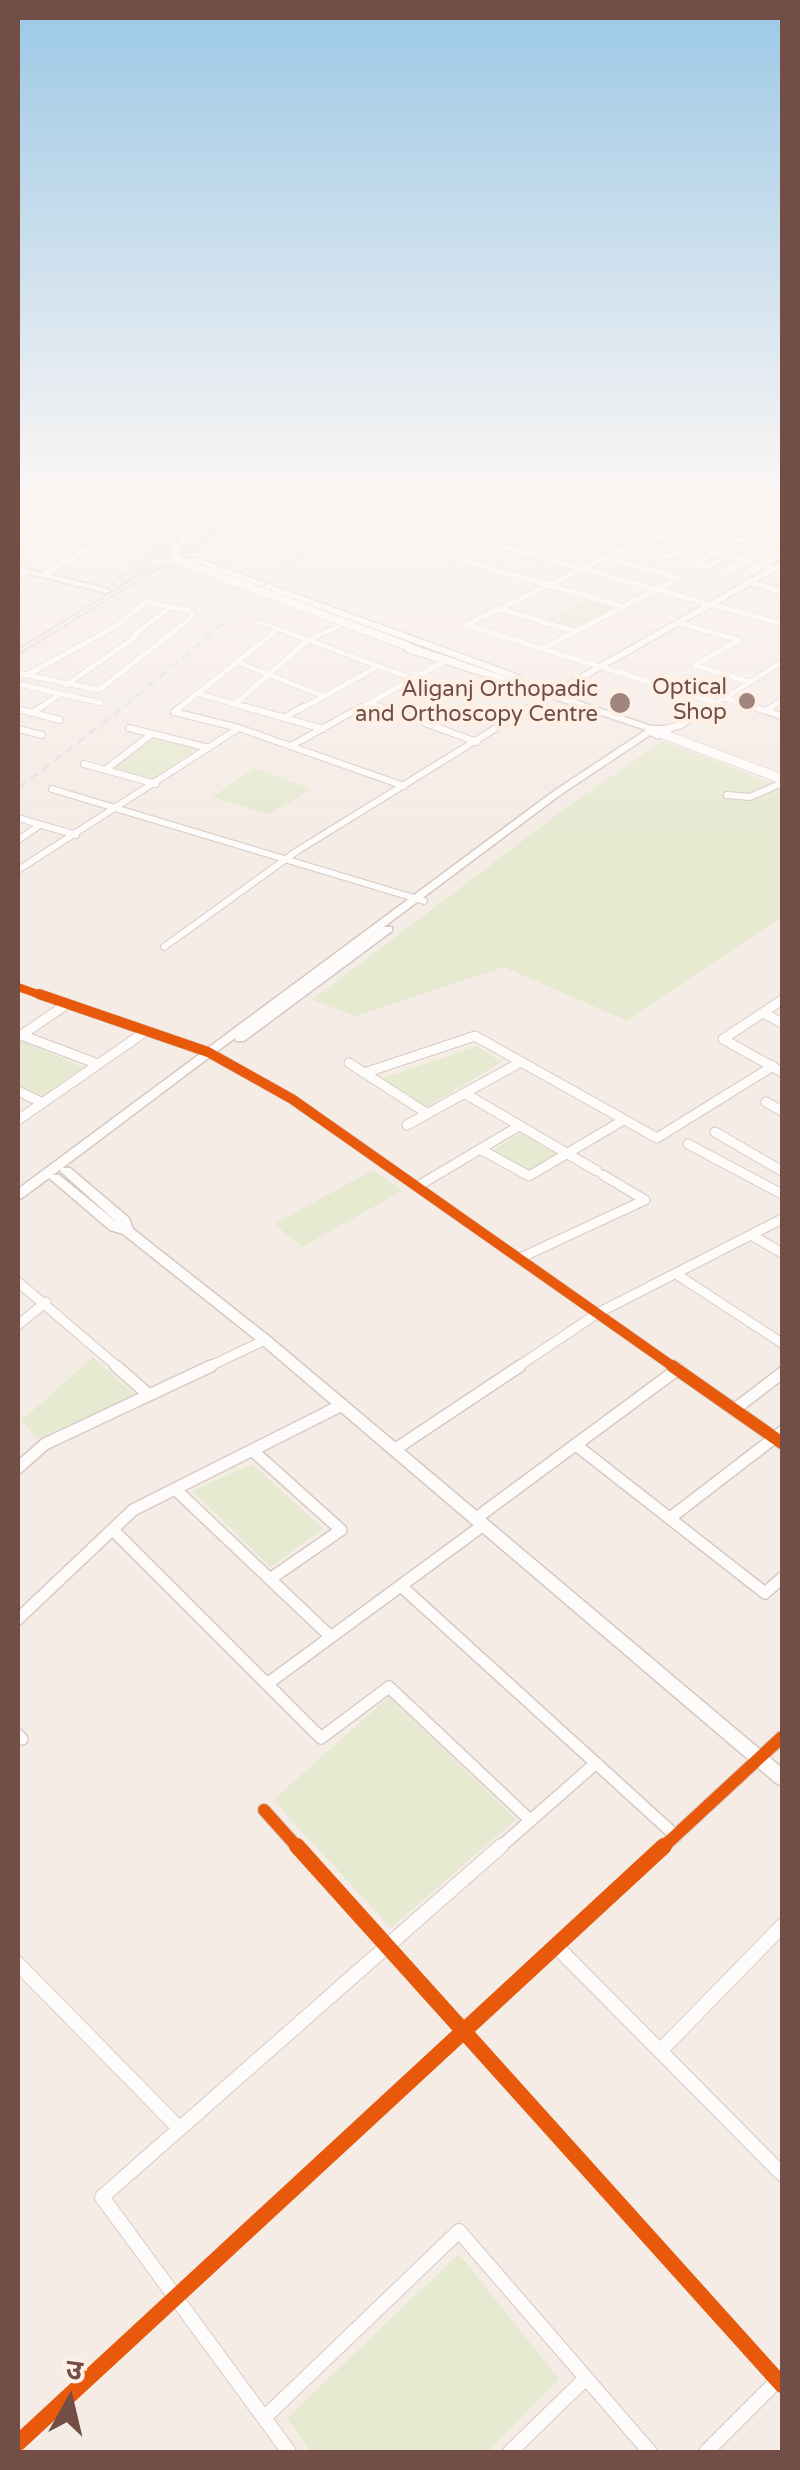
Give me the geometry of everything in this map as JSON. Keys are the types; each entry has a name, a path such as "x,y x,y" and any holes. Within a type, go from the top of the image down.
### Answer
{"main road":[{"path":"18,644 87,602"},
{"path":"18,652 100,602"},
{"path":"291,602 556,692 659,732"},
{"path":"18,1206 57,1172 420,899 659,732"},
{"path":"18,1195 57,1172"},
{"path":"57,1172 114,1227 127,1230 265,1340 782,1778"}],"street":[{"path":"20,673 116,626 146,602"},
{"path":"20,673 87,690 109,684 193,616 191,610 148,602"},
{"path":"279,602 443,662 515,680"},
{"path":"292,607 301,602"},
{"path":"312,602 515,680"},
{"path":"513,602 466,625 717,703"},
{"path":"606,602 622,607"},
{"path":"543,649 631,602"},
{"path":"708,602 782,624"},
{"path":"164,947 286,859 556,692 718,602"},
{"path":"66,685 137,636 134,634 172,606"},
{"path":"500,609 575,632"},
{"path":"260,622 413,679"},
{"path":"680,623 739,640 695,666 749,682"},
{"path":"236,703 308,640 342,625"},
{"path":"278,629 174,712 239,728 404,786"},
{"path":"237,662 322,696"},
{"path":"291,746 443,662"},
{"path":"659,732 680,726 780,665"},
{"path":"284,717 379,666"},
{"path":"18,684 101,704"},
{"path":"18,694 30,687"},
{"path":"32,713 60,694"},
{"path":"197,694 323,728"},
{"path":"725,698 782,716"},
{"path":"766,710 782,701"},
{"path":"370,703 477,742"},
{"path":"18,709 60,720"},
{"path":"130,728 209,748"},
{"path":"18,870 239,728"},
{"path":"18,729 42,735"},
{"path":"659,732 782,779"},
{"path":"105,770 152,734"},
{"path":"84,764 156,784"},
{"path":"727,794 750,797 782,779"},
{"path":"52,789 420,899"},
{"path":"18,818 76,835"},
{"path":"18,840 40,824"},
{"path":"18,858 31,862"},
{"path":"18,987 212,1054 292,1099 780,1438 670,1518"},
{"path":"782,1000 723,1039 782,1072"},
{"path":"19,1036 67,1004"},
{"path":"764,1013 782,1023"},
{"path":"18,1120 146,1031"},
{"path":"19,1036 98,1064"},
{"path":"364,1073 472,1036 622,1121 660,1137 772,1066"},
{"path":"407,1126 519,1062"},
{"path":"349,1063 428,1114"},
{"path":"18,1091 43,1102"},
{"path":"464,1094 644,1200 520,1258"},
{"path":"766,1102 782,1111"},
{"path":"480,1149 526,1176 622,1121"},
{"path":"418,1186 519,1126"},
{"path":"714,1132 782,1171"},
{"path":"688,1144 782,1194"},
{"path":"394,1450 598,1313 782,1219"},
{"path":"753,1236 782,1254"},
{"path":"676,1274 782,1344"},
{"path":"18,1282 46,1302 149,1395"},
{"path":"18,1325 46,1302"},
{"path":"18,1468 46,1444 265,1340"},
{"path":"266,1684 401,1586 576,1445 678,1369"},
{"path":"735,1409 782,1373"},
{"path":"18,1619 133,1510 342,1405"},
{"path":"576,1445 764,1592 782,1578"},
{"path":"252,1450 342,1530 270,1579"},
{"path":"175,1489 331,1636"},
{"path":"112,1530 321,1738 389,1687 530,1820"},
{"path":"401,1586 676,1836"},
{"path":"18,2443 782,1738"},
{"path":"289,2452 102,2197 596,1763"},
{"path":"264,1810 780,2382 706,2452"},
{"path":"660,2051 782,1926"},
{"path":"556,1946 782,2174"},
{"path":"20,1972 179,2128"},
{"path":"264,2418 460,2231 650,2452"},
{"path":"510,2452 586,2378"}],"green space":[{"path":"580,602 615,607 573,629 544,621"},
{"path":"153,736 198,748 152,780 112,769"},
{"path":"663,741 782,787 782,917 627,1021 504,967 356,1016 312,1000 578,799"},
{"path":"254,768 312,789 269,814 212,797"},
{"path":"20,1040 83,1067 43,1096 18,1085"},
{"path":"477,1046 501,1062 427,1107 382,1078"},
{"path":"521,1133 557,1154 529,1172 493,1150"},
{"path":"373,1170 402,1191 302,1247 274,1224"},
{"path":"93,1357 135,1395 38,1439 21,1421"},
{"path":"252,1464 323,1529 271,1567 192,1491"},
{"path":"389,1697 516,1819 391,1928 273,1800"},
{"path":"459,2254 559,2379 488,2452 311,2452 287,2418"}],"railway":[{"path":"18,788 109,718 245,602"}],"cycle path":[{"path":"18,987 208,1052 292,1099 782,1443"},
{"path":"18,2443 782,1737"},
{"path":"264,1810 782,2385"}],"place":[{"name":"Optical Shop","path":"747,701"},
{"name":"Aliganj Orthopadic and Orthoscopy Centre","path":"620,703"}]}
